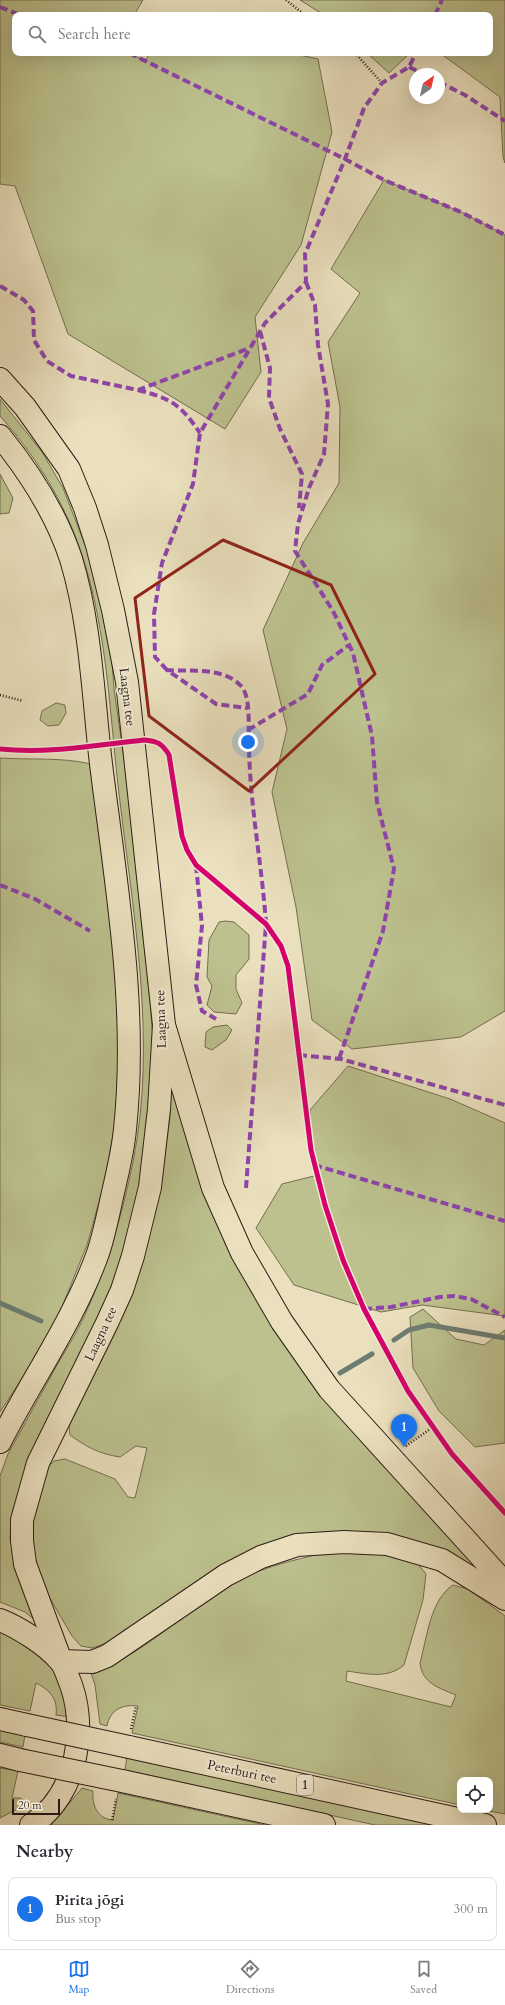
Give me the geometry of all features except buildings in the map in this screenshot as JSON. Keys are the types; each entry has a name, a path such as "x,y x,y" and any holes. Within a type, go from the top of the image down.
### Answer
{"main road":[{"name":"Laagna tee","path":"0,379 25,407 69,469 85,508 97,545 113,610 126,682 164,1025 159,1109 150,1187 133,1256 122,1290 107,1323 38,1463 22,1520 24,1564 61,1661 75,1693 79,1728 75,1762 61,1794 38,1820 31,1825"},
{"path":"0,436 18,458 48,503 71,559 85,618 126,973 130,1036 125,1132 98,1253 79,1298 54,1348 15,1412 0,1442"},
{"path":"164,1025 213,1188 242,1253 282,1322 329,1389 505,1583"},
{"path":"0,1620 16,1626 61,1661 84,1662 107,1656 226,1575 261,1557 297,1545 344,1542 387,1544 442,1560 505,1599"},
{"name":"Peterburi tee","path":"0,1719 27,1725 130,1740 485,1825"},
{"path":"10,1757 120,1787 324,1825"}],"path":[{"path":"286,0 301,12"},
{"path":"358,56 382,83"},
{"path":"0,695 23,701"},
{"path":"429,1421 437,1432"},
{"path":"404,1447 433,1427"},
{"path":"130,1740 136,1706"},
{"path":"112,1820 120,1787"}],"highlighted area":[{"path":"223,540 331,585 375,674 249,791 149,716 135,598"}],"green space":[{"path":"0,0 143,0 136,12 12,12 12,56 135,56 145,61 148,56 304,56 318,59 332,132 301,245 255,317 261,372 225,429 68,334 15,186 0,184"},
{"path":"300,0 505,0 505,163 503,157 500,97 444,56 493,56 493,12 319,12"},
{"path":"370,56 407,56 389,73"},
{"path":"384,180 461,212 505,235 505,1011 461,1037 352,1049 312,1020 296,907 272,792 287,729 263,630 303,543 339,483 340,407 328,342 360,293 331,269"},
{"path":"0,399 42,452 63,488 97,576 110,637 114,689 126,773 150,1000 154,1055 146,1160 117,1286 25,1473 13,1510 10,1538 17,1566 41,1625 25,1612 0,1602 0,1476 8,1454 83,1319 106,1262 129,1182 133,1162 140,1115 143,1068 143,1021 140,974 109,693 94,600 87,570 70,524 54,491 44,475 24,445 0,416"},
{"path":"0,474 13,498 9,513 0,514"},
{"path":"56,703 65,705 66,713 59,725 48,726 40,720 42,711"},
{"path":"0,758 57,760 91,764 114,946 120,1060 115,1123 104,1184 87,1245 57,1319 0,1412"},
{"path":"219,922 234,922 249,935 249,959 236,975 236,989 242,1003 236,1014 214,1012 207,1005 212,986 207,977 209,940"},
{"path":"227,1025 232,1030 226,1040 212,1050 205,1047 206,1032 213,1027"},
{"path":"348,1066 450,1099 505,1123 505,1316 422,1305 381,1312 294,1285 256,1228 282,1184 318,1175 311,1150 310,1110"},
{"path":"171,1084 206,1198 229,1248 282,1341 325,1400 375,1457 484,1572 440,1550 420,1542 399,1537 379,1533 357,1532 308,1534 110,1642 92,1648 81,1646 72,1636 48,1595 39,1574 34,1552 32,1530 35,1503 49,1466 54,1461 65,1459 115,1479 128,1497 135,1498 147,1448 136,1446 120,1457 106,1454 82,1443 70,1435 69,1426 115,1333 133,1286 161,1185 170,1116"},
{"path":"423,1309 456,1339 484,1345 505,1330 505,1443 475,1447 439,1411 413,1368 410,1317"},
{"path":"324,1553 387,1555 410,1560 418,1564 426,1574 423,1600 404,1665 384,1674 347,1671 346,1681 451,1707 456,1695 432,1684 421,1670 420,1663 430,1620 439,1600 453,1585 468,1589 505,1616 505,1814 493,1812 493,1777 457,1777 457,1804 132,1733 138,1706 122,1707 114,1712 107,1726 100,1724 95,1685 91,1673 109,1666 143,1646 208,1599 236,1581 272,1566"},
{"path":"0,1625 45,1656 58,1677 70,1717 56,1715 56,1704 52,1696 49,1692 36,1683 30,1711 0,1705"},
{"path":"0,1730 25,1735 23,1747 0,1742"},
{"path":"127,1757 437,1825 375,1825 125,1770"},
{"path":"0,1768 18,1771 12,1798 21,1798 25,1805 0,1818"},
{"path":"82,1788 93,1791 93,1801 99,1814 108,1819 113,1820 118,1793 265,1825 51,1825"}],"waterway":[{"path":"0,1303 41,1321"},
{"path":"394,1340 409,1330 429,1325 505,1338"},
{"path":"340,1373 372,1354"}],"marked path":[{"path":"436,12 442,0"},
{"path":"0,7 12,12"},
{"path":"135,56 345,159 384,180 461,212 505,235"},
{"path":"167,670 155,657 154,614 162,563 193,484 200,433 265,323 306,282 305,254 345,159 364,108 382,83 409,67 414,56"},
{"path":"445,85 465,95 505,121"},
{"path":"306,282 315,305 318,345 328,404 324,454 309,488 298,524 295,551 333,611 353,653 372,736 377,802 394,869 383,931 339,1059"},
{"path":"0,286 24,300 33,311 34,340 47,361 71,376 138,390 250,348"},
{"path":"260,331 270,368 269,398 280,429 302,474 299,508"},
{"path":"138,390 159,396 174,404 187,415 200,433"},
{"path":"248,730 308,694 322,665 349,645"},
{"path":"246,1188 266,924 251,787 248,706 247,699 242,687 235,680 226,676 206,671 167,670 216,704 248,708"},
{"path":"196,865 202,926 196,985 202,1011 216,1019"},
{"path":"0,885 35,899 90,931"},
{"path":"299,1055 341,1059 505,1105"},
{"path":"314,1165 505,1221"},
{"path":"364,1309 391,1307 440,1297 454,1296 471,1299 505,1317"}],"cycle path":[{"path":"0,749 54,750 144,740 159,743 169,755 182,836 187,850 196,865 266,924 281,946 288,966 311,1150 325,1205 343,1260 364,1309 408,1391 452,1454 505,1513"}],"place":[{"name":"Pirita jõgi","path":"404,1447"}]}
